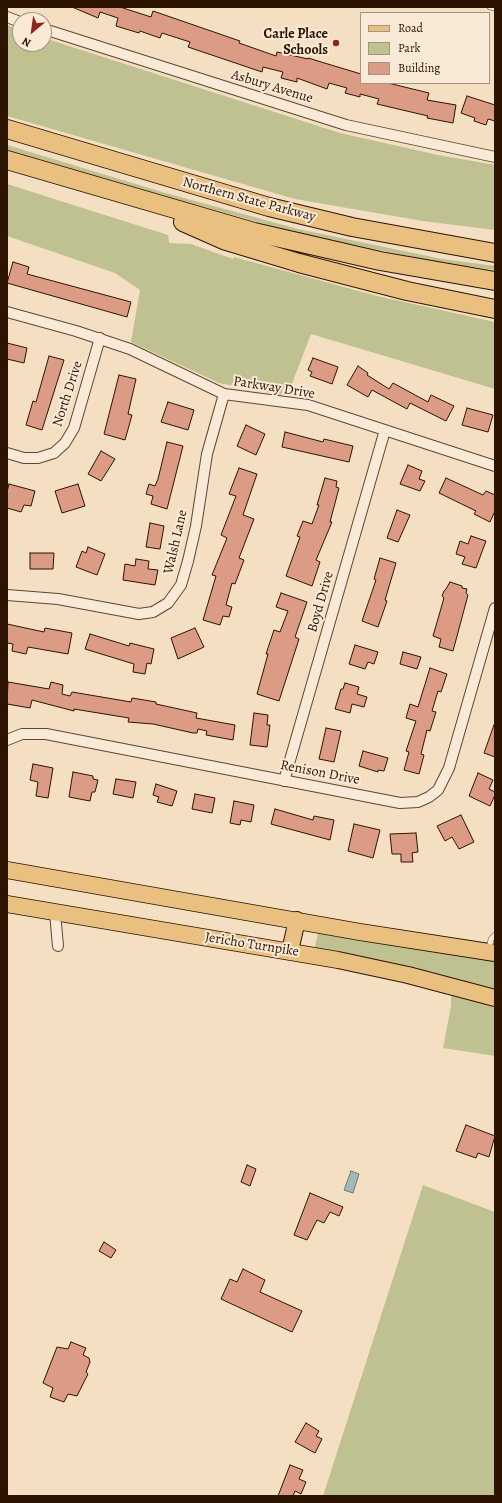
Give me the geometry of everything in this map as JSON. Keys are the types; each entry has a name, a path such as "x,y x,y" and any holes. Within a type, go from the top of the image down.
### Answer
{"highway":[{"name":"Northern State Parkway","path":"7,129 276,208 374,231 495,253"},
{"name":"Northern State Parkway","path":"7,160 254,232 380,261 495,281"},
{"path":"124,195 226,241 367,281 495,309"}],"main road":[{"path":"7,870 492,953"},
{"name":"Jericho Turnpike","path":"7,904 290,951 365,965 495,998"},
{"path":"290,951 297,920"}],"street":[{"name":"Asbury Avenue","path":"52,32 346,125 495,157"},
{"name":"Parkway Drive","path":"7,312 100,338 130,349 224,394 308,405 495,466"},
{"name":"North Drive","path":"7,453 24,458 38,458 54,453 65,443 74,428 100,338"},
{"name":"Walsh Lane","path":"7,595 58,599 139,614 153,612 168,603 181,584 188,561 196,526 207,454 224,394"},
{"name":"Boyd Drive","path":"284,781 385,430"},
{"name":"Renison Drive","path":"7,740 22,734 46,734 400,804 418,802 429,797 442,785 449,768 495,608"},
{"path":"55,913 58,946"}],"lane":[{"path":"490,7 495,8"},
{"path":"492,953 491,939 495,935"}],"green space":[{"path":"7,25 12,27 12,52 52,52 52,41 340,133 438,155 495,165 495,230 423,221 295,199 7,116"},
{"path":"7,145 162,192 298,229 442,259 495,266 495,270 442,263 297,233 7,150"},
{"path":"7,184 168,235 169,243 191,244 233,259 234,257 377,296 495,322 495,389 311,334 290,389 283,388 281,395 219,383 131,342 140,290 115,273 7,236"},
{"path":"320,925 495,953 495,1056 443,1048 451,1006 451,986 313,955"},
{"path":"423,1185 495,1212 495,1496 323,1496"}],"water":[{"path":"351,1171 359,1174 353,1193 344,1190"}],"building":[{"path":"72,7 120,7 151,17 153,11 240,41 239,43 276,56 277,52 308,58 360,74 360,84 392,84 429,93 427,100 456,105 453,123 427,118 428,116 377,104 379,99 360,94 360,97 345,93 347,88 329,83 327,89 297,78 297,82 281,78 283,72 263,67 262,72 188,47 190,42 162,33 160,38 140,31 139,33 116,26 118,18 100,12 98,18"},
{"path":"467,96 495,105 495,121 488,119 486,125 474,121 475,118 461,113"},
{"path":"13,262 29,267 27,274 131,302 127,317 7,283"},
{"path":"7,343 27,348 24,363 7,359"},
{"path":"49,356 64,360 42,430 26,425 33,401 36,402"},
{"path":"313,358 338,367 332,384 310,376 312,372 308,370"},
{"path":"358,366 368,373 367,375 389,389 393,383 428,402 431,395 454,406 446,421 410,403 407,409 372,390 368,397 347,385"},
{"path":"119,375 136,379 128,414 132,415 125,440 104,434"},
{"path":"168,402 194,410 188,430 161,422"},
{"path":"467,408 493,415 488,432 462,425"},
{"path":"246,425 265,434 256,455 237,446"},
{"path":"285,432 323,442 324,439 353,446 349,462 282,447"},
{"path":"167,442 183,446 167,509 151,504 153,496 146,494 149,484 155,486 158,479"},
{"path":"101,451 115,459 101,481 88,474"},
{"path":"408,465 422,471 419,479 425,481 420,491 400,484"},
{"path":"239,468 257,474 243,515 254,519 239,558 244,560 235,584 232,583 226,605 232,607 229,617 223,616 220,625 203,620 216,576 212,575 227,538 221,535 236,496 229,494"},
{"path":"325,478 337,481 336,487 339,488 330,522 332,522 316,560 320,562 312,586 286,576 300,537 297,536 303,521 312,524 319,505 317,505"},
{"path":"446,478 483,495 486,491 495,495 495,511 490,522 474,514 476,511 439,493"},
{"path":"9,484 35,491 31,506 24,505 21,512 7,508 7,492"},
{"path":"78,484 85,506 62,513 55,491"},
{"path":"397,510 410,515 398,542 387,538"},
{"path":"150,523 164,526 160,549 146,547"},
{"path":"471,536 486,541 476,568 462,564 465,557 456,554 460,541 468,544"},
{"path":"88,547 105,554 97,575 76,567 82,551 86,553"},
{"path":"30,553 54,553 53,569 30,569"},
{"path":"380,558 396,563 385,600 387,601 378,627 362,621 376,580 374,579"},
{"path":"136,559 149,561 148,569 158,570 155,585 123,580 125,564 135,566"},
{"path":"450,582 467,589 466,593 468,595 453,651 439,647 441,639 433,636 444,598 442,596"},
{"path":"281,593 307,602 295,637 299,639 279,701 257,694 268,654 266,654 274,630 280,632 288,611 276,607"},
{"path":"7,624 44,632 45,628 72,633 68,654 28,647 26,654 12,651 13,644 7,643"},
{"path":"195,628 204,647 178,659 171,638"},
{"path":"90,634 129,646 130,643 154,649 151,664 147,663 145,674 133,672 134,664 85,649"},
{"path":"355,645 378,652 374,664 368,662 365,669 349,664"},
{"path":"403,652 421,657 417,669 400,664"},
{"path":"430,668 447,674 441,692 438,691 432,711 436,712 430,731 427,730 421,754 424,755 419,774 404,770 409,752 406,751 416,721 406,718 410,704 418,707"},
{"path":"8,682 49,689 51,682 63,685 62,694 70,696 72,692 131,702 132,698 156,702 156,704 197,713 196,718 235,725 233,740 206,735 207,731 198,729 197,733 193,733 153,724 128,722 129,718 74,709 74,711 32,700 30,708 7,704"},
{"path":"345,683 359,687 357,694 367,697 364,707 352,704 350,713 335,709 341,689 343,689"},
{"path":"254,713 268,715 267,725 270,725 267,747 250,745"},
{"path":"495,725 495,757 484,753"},
{"path":"326,728 341,731 334,762 319,759"},
{"path":"363,751 388,758 384,771 378,770 378,772 359,766"},
{"path":"33,764 53,768 48,798 36,796 38,782 30,780"},
{"path":"73,772 93,776 93,779 98,780 95,792 92,792 90,801 69,797"},
{"path":"478,773 493,780 489,789 495,792 495,795 490,806 469,796"},
{"path":"116,779 136,782 133,798 113,794"},
{"path":"156,784 177,791 172,806 157,802 159,797 153,795"},
{"path":"195,794 215,798 212,813 192,809"},
{"path":"234,801 254,805 251,822 241,820 240,825 230,823"},
{"path":"275,809 313,820 314,816 334,820 330,840 271,824"},
{"path":"461,815 474,842 459,849 452,837 445,841 437,826"},
{"path":"354,824 380,830 373,858 348,851"},
{"path":"416,833 418,852 412,853 413,862 401,862 401,854 392,854 390,834"},
{"path":"466,1125 495,1136 489,1157 478,1153 476,1158 456,1151"},
{"path":"247,1165 256,1169 250,1186 241,1182"},
{"path":"310,1193 343,1207 339,1216 330,1212 324,1223 317,1220 307,1240 294,1235"},
{"path":"104,1242 116,1250 111,1258 99,1251"},
{"path":"243,1269 265,1280 260,1292 302,1311 292,1332 221,1299 230,1279 237,1282"},
{"path":"71,1342 86,1348 83,1355 89,1358 90,1362 86,1372 88,1374 77,1396 68,1394 64,1402 50,1397 53,1388 43,1383 57,1347 68,1349"},
{"path":"306,1423 319,1431 316,1436 322,1439 315,1453 295,1442"},
{"path":"290,1465 303,1470 299,1479 306,1482 301,1494 295,1491 293,1496 278,1496"}],"place":[{"name":"Carle Place Schools","path":"336,43"}]}
